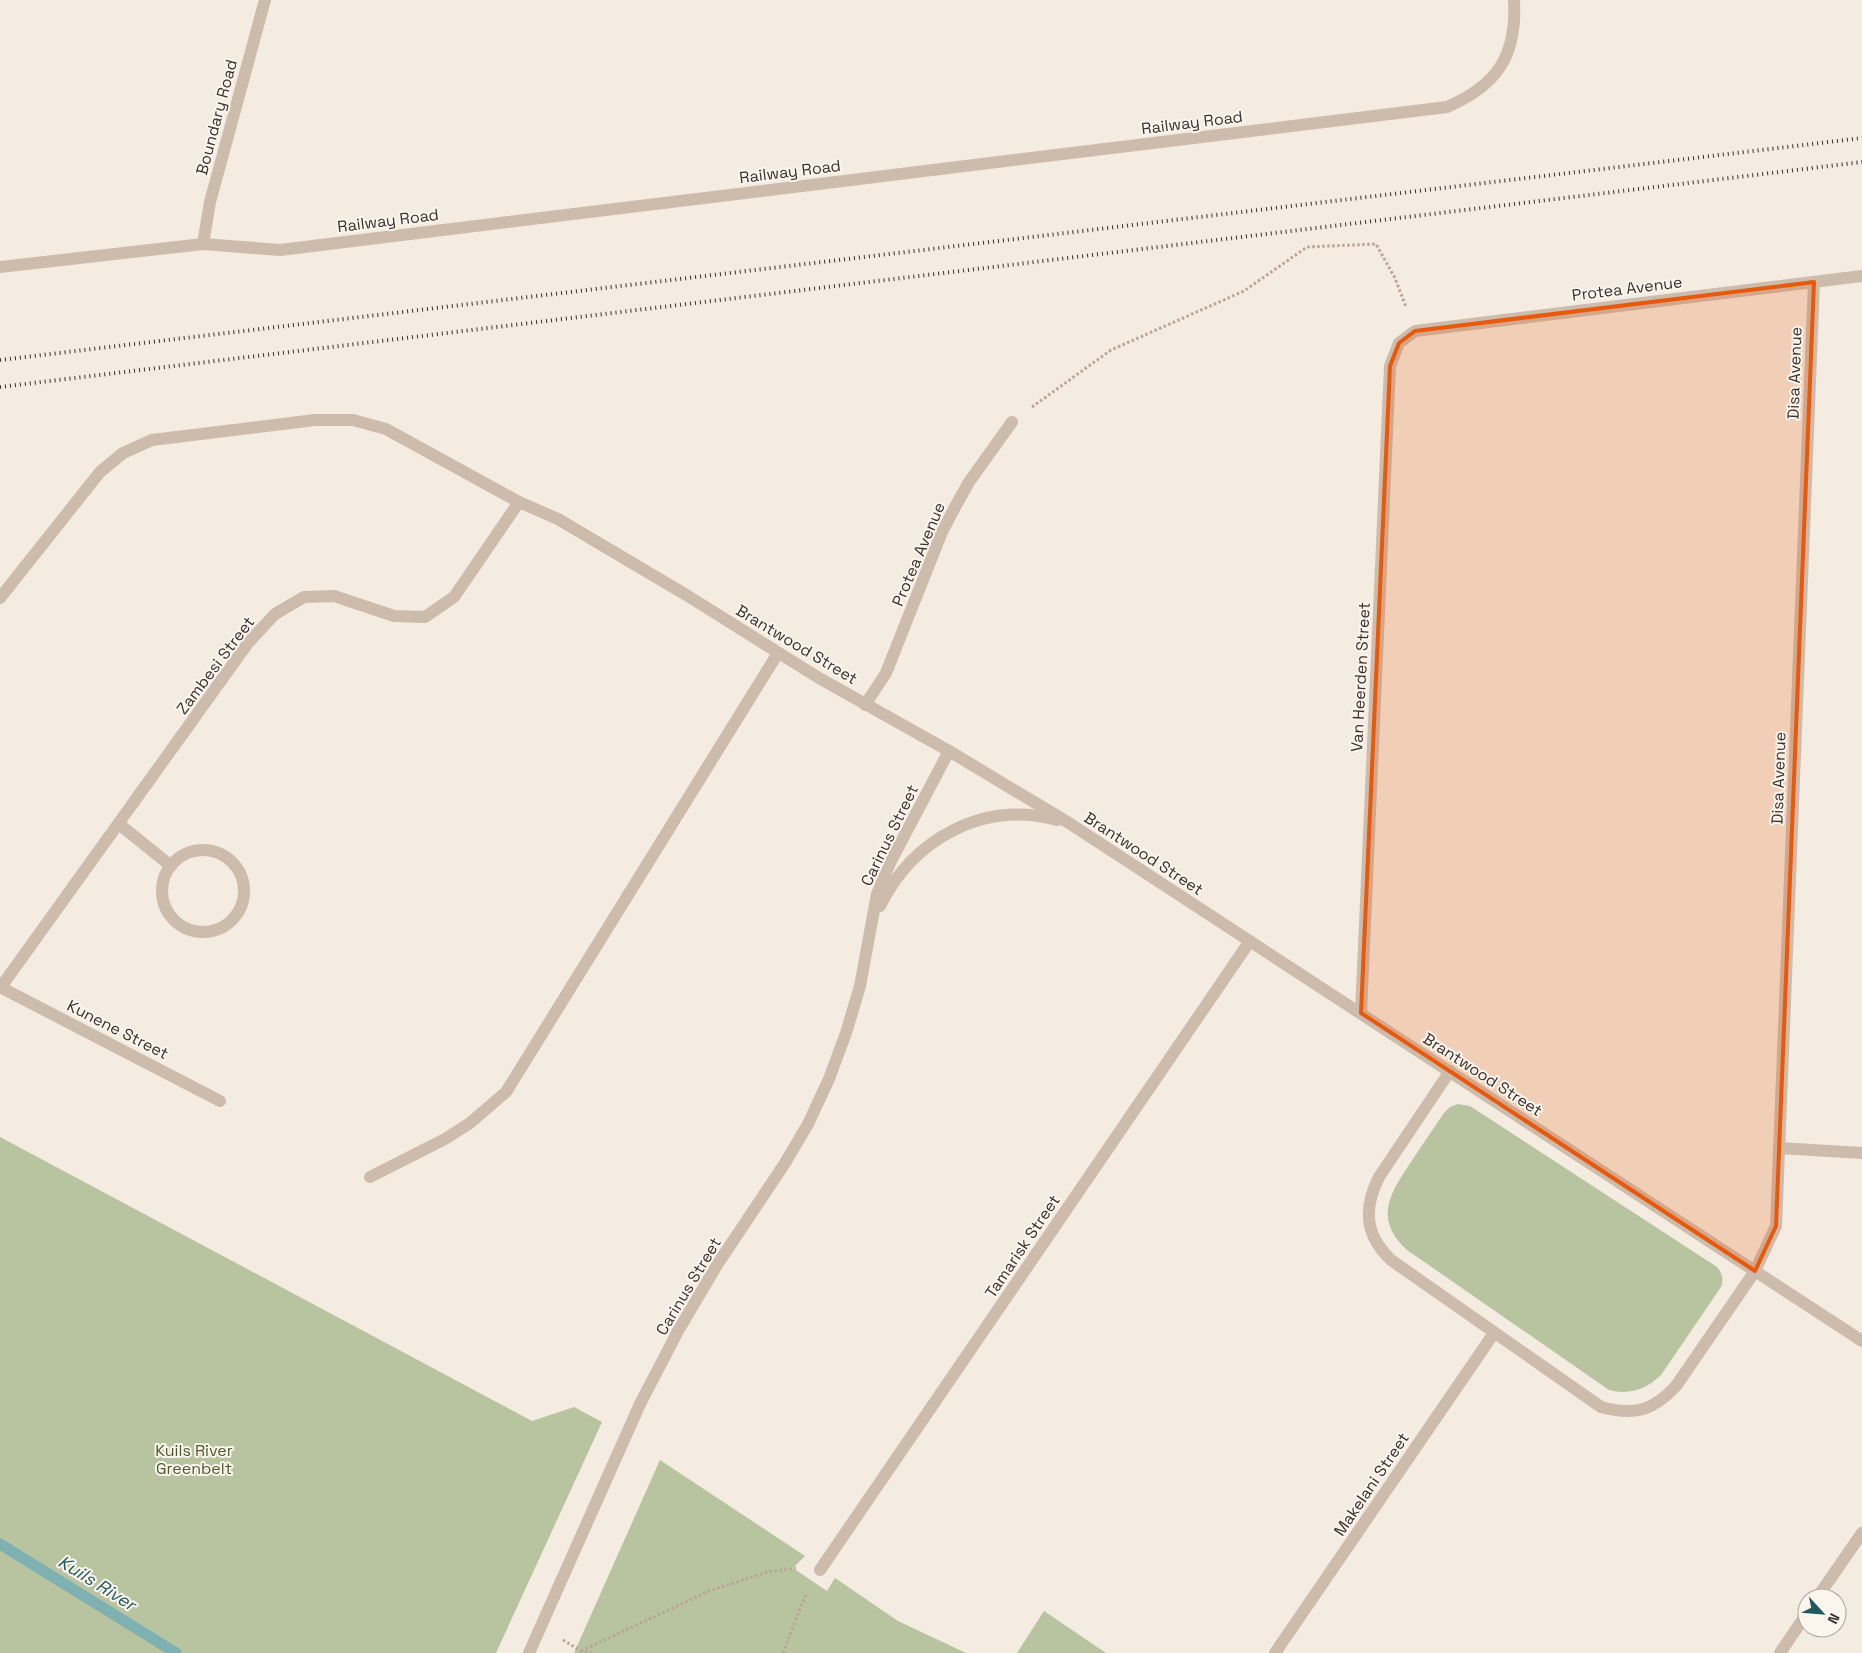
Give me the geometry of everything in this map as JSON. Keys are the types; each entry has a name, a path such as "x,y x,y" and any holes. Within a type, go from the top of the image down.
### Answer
{"street":[{"name":"Boundary Road","path":"203,244 210,202 265,0"},
{"name":"Railway Road","path":"0,267 203,244 280,250 1447,107 1479,91 1492,78 1504,61 1512,42 1515,21 1514,0"},
{"name":"Protea Avenue","path":"1399,343 1416,331 1862,276"},
{"name":"Disa Avenue","path":"1755,1271 1776,1226 1814,282"},
{"name":"Van Heerden Street","path":"1361,1014 1390,366 1399,343"},
{"name":"Brantwood Street","path":"0,598 100,472 123,453 152,440 315,420 353,420 386,430 519,502 558,519 597,541 819,678 949,751 1069,823 1862,1341"},
{"name":"Protea Avenue","path":"866,704 886,673 942,532 969,482 1012,422"},
{"name":"Zambesi Street","path":"0,987 248,643 275,614 304,597 334,596 394,616 425,617 454,597 519,502"},
{"path":"370,1177 445,1139 470,1124 506,1092 778,653"},
{"name":"Carinus Street","path":"529,1653 640,1404 678,1331 717,1265 780,1171 808,1124 829,1079 846,1033 860,986 877,894 891,861 949,751"},
{"name":"Carinus Street","path":"870,938 878,911 889,887 925,847 947,833 970,822 1020,814 1045,816 1069,823"},
{"path":"119,824 171,866"},
{"path":"209,850 223,854 234,864 241,875 244,890 242,904 236,917 225,926 212,932 198,932 184,928 173,919 165,907 162,893 164,879 171,866 181,856 195,851 209,850"},
{"name":"Tamarisk Street","path":"820,1570 1250,941"},
{"name":"Kunene Street","path":"0,987 220,1101"},
{"path":"1450,1071 1379,1177 1371,1193 1368,1210 1370,1228 1382,1251 1392,1260 1601,1408 1617,1412 1634,1412 1650,1407 1664,1399 1676,1386 1755,1271"},
{"path":"1779,1148 1862,1153"},
{"name":"Makelani Street","path":"1275,1653 1494,1332"},
{"path":"1825,1588 1862,1533"},
{"path":"1780,1653 1797,1628"}],"path":[{"path":"1012,422 1111,350 1244,291 1307,248 1376,244 1395,278 1416,331"},
{"path":"581,1651 709,1591 767,1572 793,1568 820,1570 801,1606 783,1653"},
{"path":"542,1627 581,1651 595,1653"}],"highlighted area":[{"path":"1814,282 1776,1226 1755,1271 1361,1013 1390,366 1399,343 1415,331"}],"green space":[{"path":"1458,1104 1470,1106 1719,1269 1722,1279 1721,1287 1661,1375 1643,1388 1624,1392 1609,1390 1407,1250 1397,1239 1390,1228 1388,1217 1388,1206 1392,1195 1403,1173 1444,1113 1450,1107"},
{"name":"Kuils River Greenbelt","path":"0,1137 532,1421 574,1407 602,1422 496,1653 0,1653"},
{"path":"660,1460 805,1556 793,1568 827,1591 835,1578 898,1621 966,1653 574,1653"},
{"path":"1044,1611 1106,1653 1017,1653"}],"waterway":[{"name":"Kuils River","path":"0,1544 176,1653"}],"railway":[{"path":"0,360 1862,138"},
{"path":"0,387 1862,162"}]}
